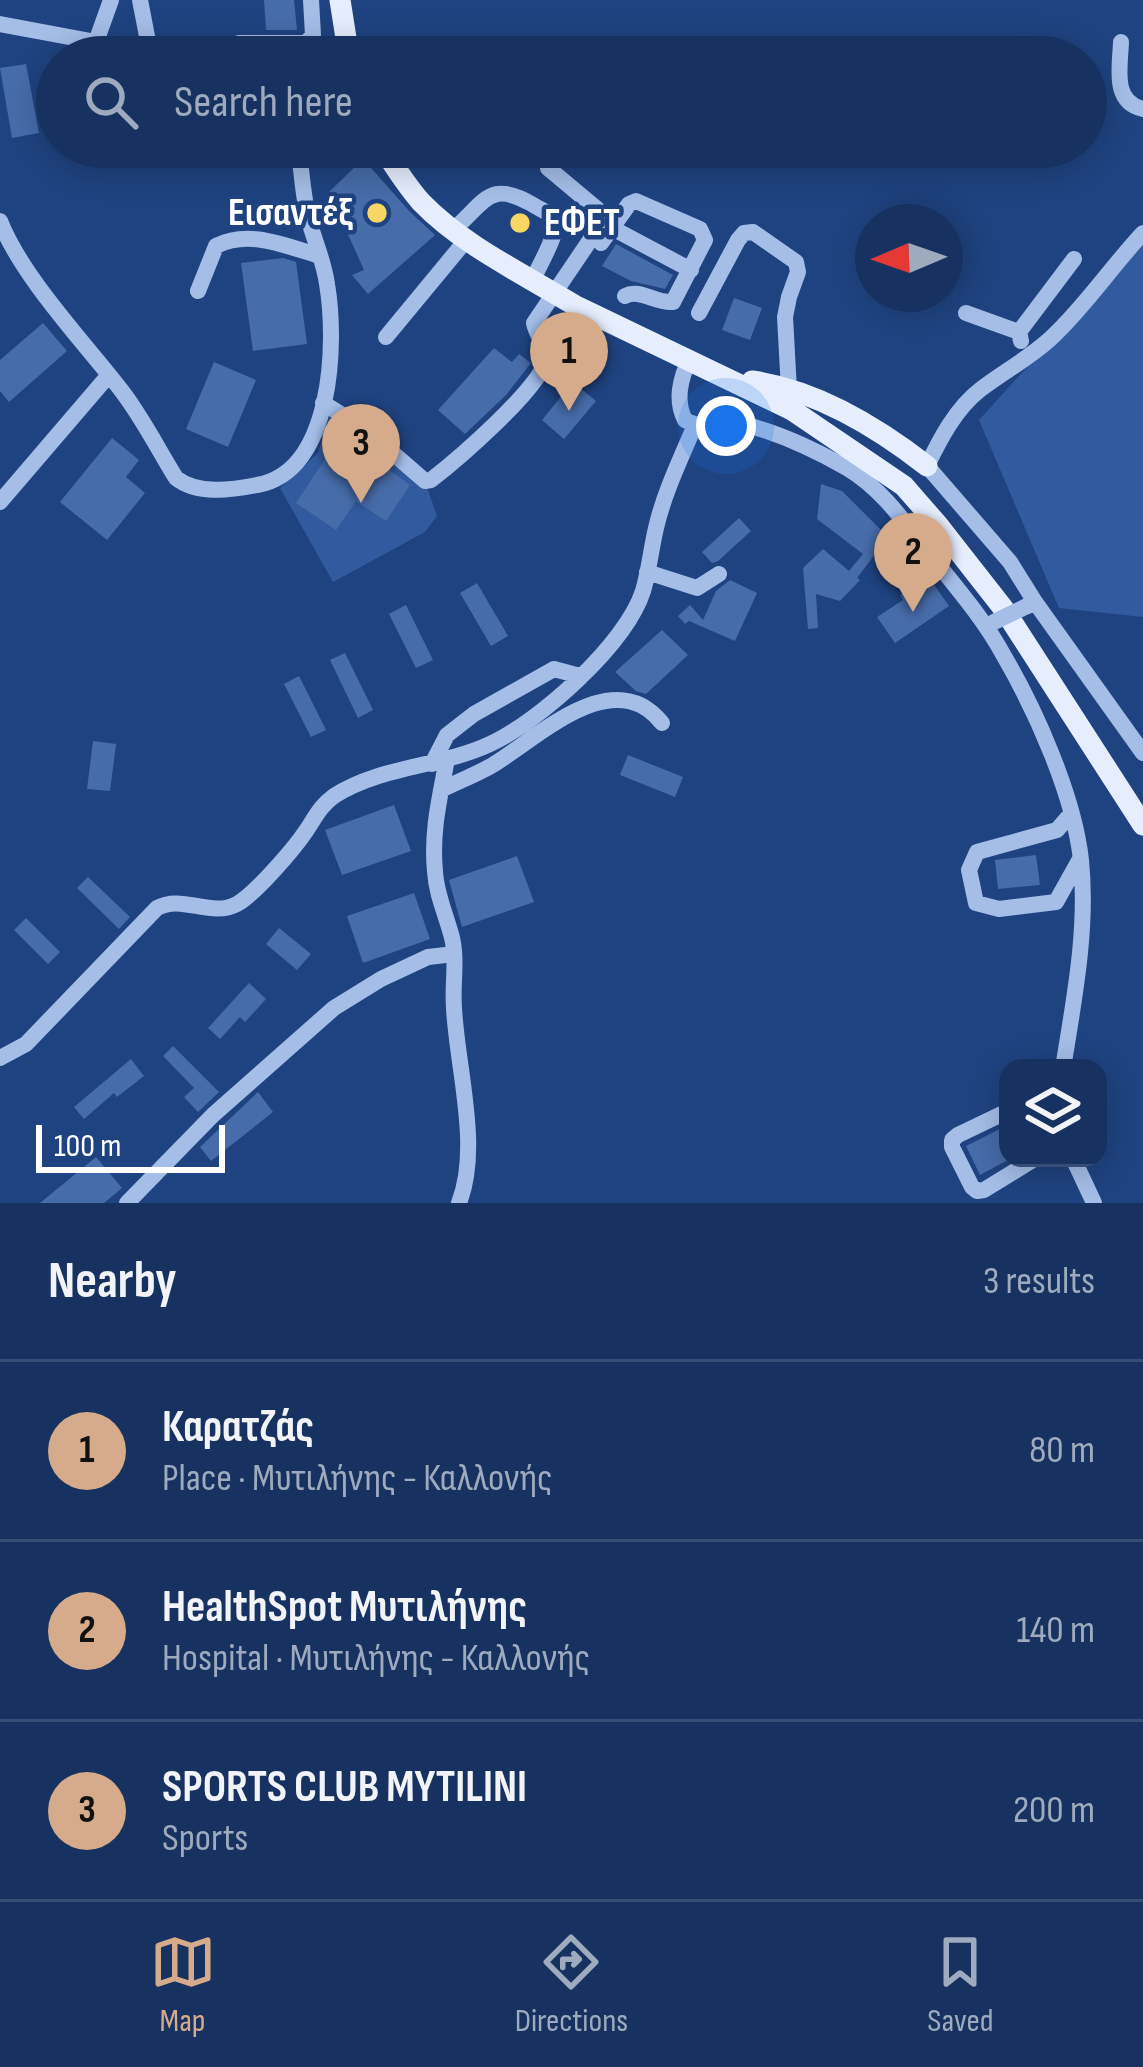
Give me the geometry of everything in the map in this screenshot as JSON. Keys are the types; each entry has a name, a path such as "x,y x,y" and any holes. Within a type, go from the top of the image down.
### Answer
{"main road":[{"path":"395,168 422,202 460,234 533,280 689,374 783,421 842,444"},
{"path":"689,374 765,382 789,390 858,419 927,466"},
{"path":"724,376 792,410 904,487 1003,608 1143,825"}],"street":[{"path":"98,36 111,0"},
{"path":"140,0 147,36"},
{"path":"311,0 311,36"},
{"path":"313,25 341,10"},
{"path":"0,24 64,36"},
{"path":"1120,42 1121,95 1127,104 1143,109"},
{"path":"0,221 28,271 123,392 176,478 186,486 240,488 279,479 302,458 323,404 331,333 327,284 300,168"},
{"path":"548,168 597,208 603,221 565,299"},
{"path":"386,337 493,194 502,191 520,196 552,216 553,233 533,280"},
{"path":"323,404 365,429 422,480 430,480 471,449 544,366 546,353 534,326 565,299 629,204 636,201 700,229 705,240 673,302 633,292 625,296"},
{"path":"612,228 691,270"},
{"path":"699,313 744,233 753,232 793,259 798,272 785,317 789,390"},
{"path":"1143,233 1052,338 967,402 927,466 1010,562 1031,604 1143,753"},
{"path":"198,290 216,247 236,238 250,237 320,256"},
{"path":"1024,360 1019,332 1074,259"},
{"path":"967,313 1019,332"},
{"path":"689,374 685,420 708,428 743,424 863,478 990,625 1058,771 1081,857 1078,960 1064,1059"},
{"path":"0,502 108,376"},
{"path":"0,1058 26,1044 157,908 174,902 215,909 236,904 288,854 316,812 335,796 368,780 492,744 544,710 614,638 635,608 656,525 694,425"},
{"path":"907,568 927,550"},
{"path":"646,572 697,588 719,574"},
{"path":"990,625 1031,604"},
{"path":"459,1203 466,1184 466,1124 455,1037 454,954 435,874 439,762 447,735 474,714 554,669 580,676"},
{"path":"441,790 594,703 632,701 662,723"},
{"path":"1070,815 1057,830 976,852 969,870 976,903 999,909 1056,902 1081,857"},
{"path":"127,1203 213,1115 334,1008 428,957 454,954"},
{"path":"999,1115 958,1135 952,1147 977,1191 1021,1167"},
{"path":"1077,1167 1094,1203"}],"shaded area":[{"path":"1143,240 1143,617 1059,608 979,420"},
{"path":"330,414 366,435 428,490 437,516 425,532 333,582 280,488 318,453"}],"building":[{"path":"264,0 294,0 297,30 266,30"},
{"path":"26,64 36,134 12,138 0,68"},
{"name":"Εισαντέξ","path":"354,168 371,168 435,235 368,294 352,275 364,270 329,192"},
{"path":"616,244 673,275 665,289 631,281 602,266"},
{"path":"283,258 296,262 307,344 253,351 241,263"},
{"path":"734,298 762,308 750,340 722,330"},
{"path":"43,323 67,351 9,402 0,391 0,360"},
{"path":"494,348 512,362 519,354 531,363 465,434 438,410"},
{"path":"214,362 256,380 228,447 186,429"},
{"path":"573,382 596,401 564,439 542,420"},
{"path":"341,435 410,485 386,521 356,501 336,530 296,503"},
{"path":"112,438 139,460 126,477 145,493 107,540 60,502"},
{"path":"821,484 842,491 888,537 840,601 816,594 818,628 808,629 803,568 823,549 849,571 863,554 817,519"},
{"path":"739,518 751,531 712,563 702,552"},
{"path":"928,576 949,606 895,643 877,617"},
{"path":"730,580 757,593 735,641 689,621 685,624 678,616 690,605 703,620 716,591"},
{"path":"477,583 508,636 491,646 460,593"},
{"path":"406,605 433,660 416,668 389,614"},
{"path":"662,630 688,655 646,694 636,691 615,672"},
{"path":"345,653 373,710 358,718 330,660"},
{"path":"299,676 326,730 311,737 284,684"},
{"path":"93,741 116,744 110,791 87,789"},
{"path":"628,755 683,777 675,797 620,775"},
{"path":"394,805 411,851 342,875 325,830"},
{"path":"1036,855 1040,885 998,889 995,860"},
{"path":"517,856 534,902 462,927 449,880"},
{"path":"88,877 130,917 119,929 77,888"},
{"path":"414,893 430,939 363,963 347,916"},
{"path":"26,918 60,952 48,964 14,930"},
{"path":"279,928 311,954 297,970 266,944"},
{"path":"249,983 266,999 220,1039 208,1028"},
{"path":"173,1046 219,1092 198,1112 184,1097 194,1088 163,1056"},
{"path":"131,1059 144,1076 117,1097 114,1093 84,1119 74,1107"},
{"path":"258,1092 273,1112 211,1161 200,1147"},
{"path":"999,1130 999,1165 980,1175 966,1146"},
{"path":"96,1157 122,1188 104,1203 40,1203"}],"place":[{"name":"Εισαντέξ","path":"377,213"},
{"name":"ΕΦΕΤ","path":"520,223"},
{"name":"Καρατζάς","path":"569,411"},
{"name":"SPORTS CLUB MYTILINI","path":"361,503"},
{"name":"HealthSpot Μυτιλήνης","path":"913,612"}]}
